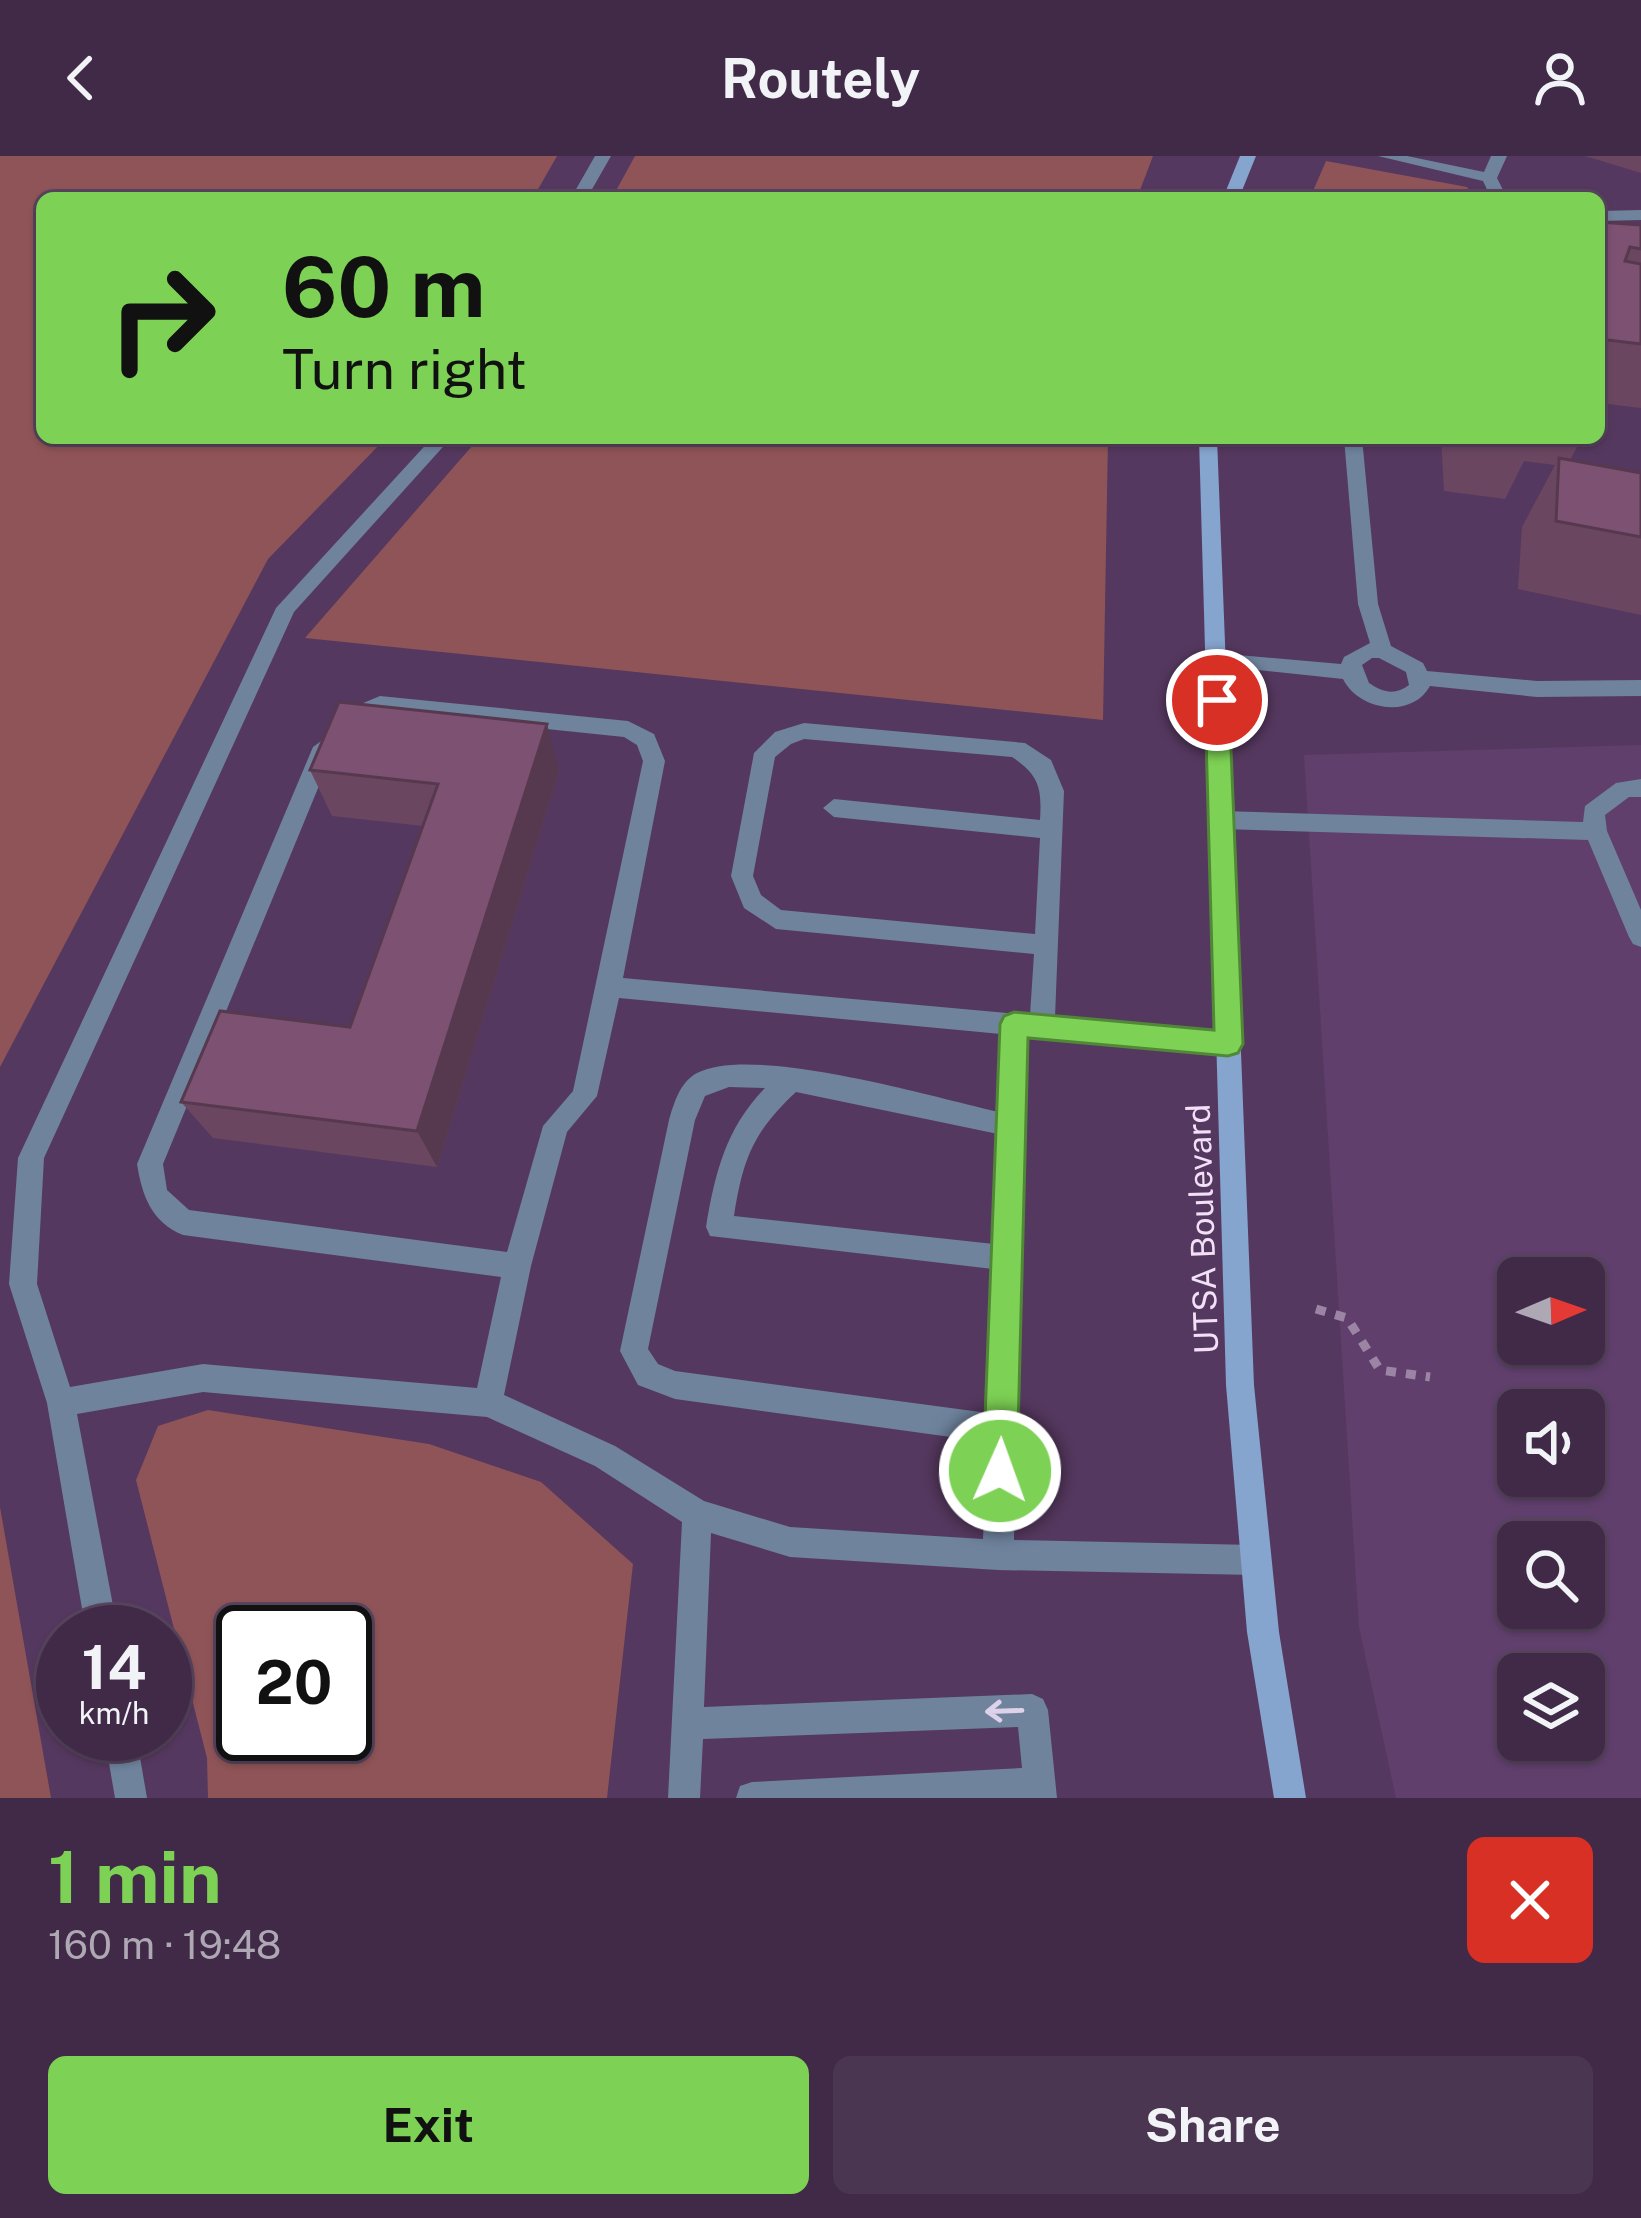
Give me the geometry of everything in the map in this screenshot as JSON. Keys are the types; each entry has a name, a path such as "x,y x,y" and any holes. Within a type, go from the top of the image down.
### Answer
{"main road":[{"path":"1233,192 1248,156"},
{"name":"UTSA Boulevard","path":"1208,444 1240,1385 1255,1560 1290,1798"}],"lane":[{"path":"582,192 603,156"},
{"path":"1386,156 1489,178"},
{"path":"1496,192 1489,178 1498,156"},
{"path":"1605,216 1641,215"},
{"path":"96,1605 61,1403 22,1285 31,1158 286,608 436,444"},
{"path":"1354,444 1368,604 1382,650"},
{"path":"1350,672 1358,655 1382,650 1408,659 1420,678"},
{"path":"1216,660 1350,672"},
{"path":"1350,672 1363,691 1389,701 1413,695 1420,678"},
{"path":"1420,678 1537,688 1641,688"},
{"path":"488,1402 556,1126 584,1096 654,761 646,740 628,729 380,704 354,711 331,730 150,1164 155,1196 183,1222 518,1266"},
{"path":"998,1555 1012,1126 1046,945 1053,791 1043,766 1017,749 804,731 782,738 765,753 742,876 752,902 776,919 1046,945"},
{"path":"1641,788 1624,789 1593,812 1595,830 1641,937"},
{"path":"834,808 1051,830"},
{"path":"1222,820 1595,830"},
{"path":"609,987 1228,1044"},
{"path":"1001,1429 675,1384 648,1375 634,1351 690,1094 708,1079 733,1075 791,1081 1012,1126"},
{"path":"791,1081 760,1108 739,1136 718,1227 1007,1258"},
{"path":"61,1403 203,1378 488,1402 605,1456 698,1514 790,1542 998,1555 1255,1560"},
{"path":"684,1798 698,1514"},
{"path":"686,1724 1032,1710 1040,1791 752,1798"},
{"path":"125,1761 131,1798"}],"path":[{"path":"1316,1309 1348,1318 1380,1370 1430,1377"}],"shaded area":[{"path":"0,156 557,156 536,192 36,192 36,444 380,444 268,559 0,1067"},
{"path":"635,156 1153,156 1139,192 615,192"},
{"path":"1326,161 1467,187 1470,192 1313,192"},
{"path":"474,444 1108,444 1103,720 305,638"},
{"path":"1641,745 1641,1798 1396,1798 1359,1627 1304,755"},
{"path":"208,1410 429,1444 541,1482 633,1564 607,1798 208,1798 207,1758 192,1699 192,1605 168,1605 136,1480 158,1426"},
{"path":"0,1507 36,1712 36,1761 45,1761 51,1798 0,1798"}],"building":[{"path":"1605,222 1641,225 1641,249 1630,247 1625,261 1641,264 1641,344 1605,340"},
{"path":"1559,458 1641,473 1641,537 1556,521"},
{"path":"339,702 547,724 417,1131 181,1102 220,1011 350,1027 438,784 310,770"}],"route":[{"path":"1000,1471 1014,1024 1228,1044 1217,700"}]}
